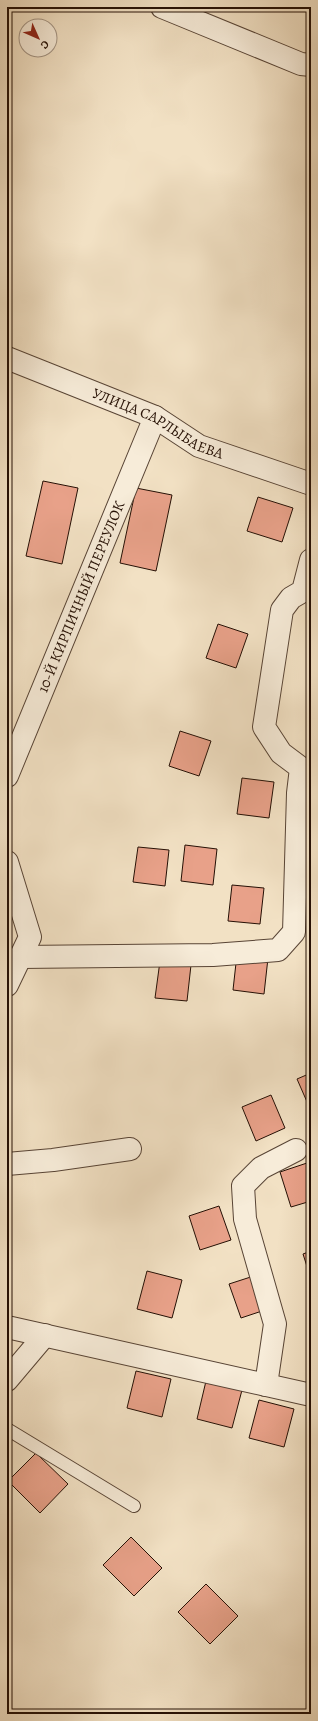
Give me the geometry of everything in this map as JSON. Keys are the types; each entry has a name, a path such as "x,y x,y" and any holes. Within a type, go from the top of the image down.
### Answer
{"street":[{"path":"162,7 301,64 311,65"},
{"name":"УЛИЦА САРЛЫБАЕВА","path":"7,358 155,417 199,446 311,484"},
{"name":"10-Й КИРПИЧНЫЙ ПЕРЕУЛОК","path":"7,776 155,417"},
{"path":"20,957 213,956 278,950 294,932 298,793 301,768 281,753 264,727 282,610 291,598 303,591 311,560"},
{"path":"7,862 30,937 7,985"},
{"path":"7,1164 53,1160 130,1149"},
{"path":"266,1385 275,1324 245,1219 243,1186 262,1168 296,1150"},
{"path":"7,1327 311,1395"},
{"path":"7,1380 45,1335"}],"lane":[{"path":"7,1430 134,1506"}],"building":[{"path":"43,481 78,488 62,564 26,556"},
{"path":"136,488 172,495 156,571 120,563"},
{"path":"258,497 293,508 282,542 247,531"},
{"path":"218,624 248,634 236,668 206,658"},
{"path":"180,731 211,741 199,776 169,766"},
{"path":"242,778 274,782 269,818 237,814"},
{"path":"185,845 217,849 213,885 181,881"},
{"path":"138,847 169,850 165,886 133,882"},
{"path":"232,885 264,888 260,924 228,921"},
{"path":"237,954 268,958 264,994 233,990"},
{"path":"160,961 191,965 187,1001 155,998"},
{"path":"311,1073 311,1111 297,1079"},
{"path":"271,1095 285,1128 256,1141 242,1107"},
{"path":"310,1162 311,1201 291,1207 280,1172"},
{"path":"219,1206 231,1240 200,1250 189,1216"},
{"path":"311,1251 311,1279 303,1254"},
{"path":"147,1271 182,1280 172,1318 137,1309"},
{"path":"260,1274 271,1308 241,1318 229,1284"},
{"path":"136,1371 171,1379 162,1417 127,1408"},
{"path":"206,1381 242,1390 232,1428 197,1419"},
{"path":"259,1400 294,1409 284,1447 249,1438"},
{"path":"36,1453 68,1484 40,1513 8,1481"},
{"path":"131,1537 162,1568 134,1596 103,1565"},
{"path":"206,1584 238,1616 210,1644 178,1612"}]}
